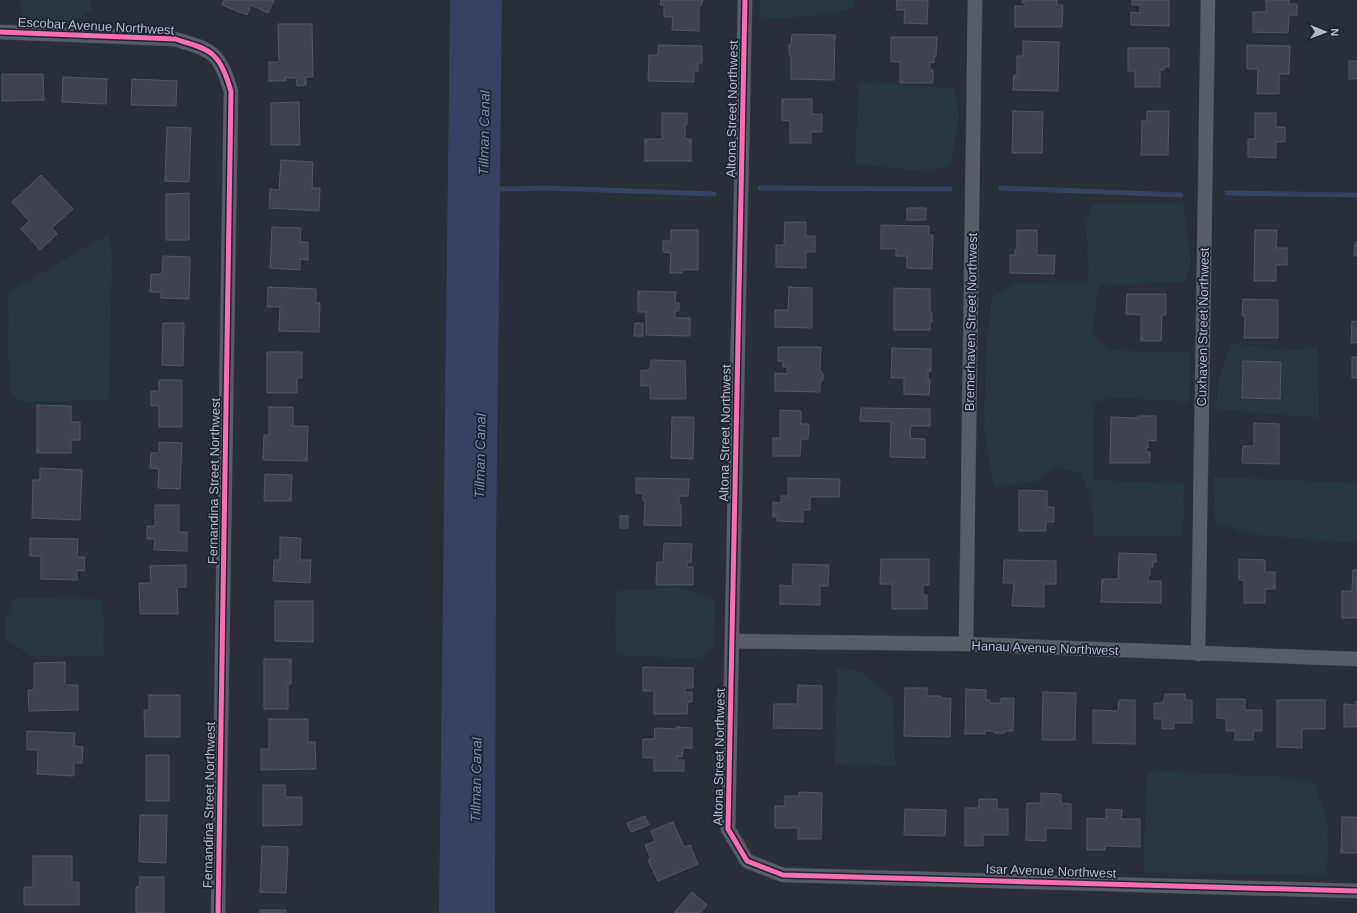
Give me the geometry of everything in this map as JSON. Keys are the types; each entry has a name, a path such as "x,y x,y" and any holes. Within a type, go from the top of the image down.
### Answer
{"street":[{"name":"Altona Street Northwest","path":"745,0 728,829 747,861"},
{"name":"Bremerhaven Street Northwest","path":"966,644 975,0"},
{"name":"Cuxhaven Street Northwest","path":"1198,654 1208,0"},
{"name":"Escobar Avenue Northwest","path":"0,32 175,40 195,45 213,54"},
{"name":"Fernandina Street Northwest","path":"213,54 224,72 230,91 218,913"},
{"name":"Hanau Avenue Northwest","path":"732,641 966,644 1357,659"},
{"name":"Isar Avenue Northwest","path":"747,861 783,875 1357,891"}],"shaded area":[{"path":"20,0 91,0 91,10 72,25 25,23"},
{"path":"760,0 855,0 855,8 814,16 760,19"},
{"path":"859,82 955,88 959,117 951,165 931,172 855,164"},
{"path":"1092,204 1183,204 1191,261 1185,282 1099,285 1092,332 1108,350 1191,353 1189,402 1108,397 1094,404 1093,480 1184,484 1183,536 1093,536 1092,499 1080,473 1054,466 1038,481 994,486 984,430 986,350 992,297 1014,284 1089,283 1086,222"},
{"path":"109,234 112,252 109,399 23,403 9,391 8,292"},
{"path":"1232,343 1286,351 1318,347 1319,418 1216,409 1219,377"},
{"path":"1214,477 1357,483 1357,543 1256,535 1215,523"},
{"path":"679,588 715,599 714,645 700,659 615,655 616,591"},
{"path":"15,598 103,599 104,656 31,656 5,639 5,620"},
{"path":"837,668 859,671 893,698 895,766 835,764"},
{"path":"1150,771 1285,777 1315,784 1328,824 1327,875 1143,873 1147,774"}],"water":[{"name":"Tillman Canal","path":"450,0 502,0 496,550 495,913 439,913"}],"building":[{"path":"224,0 274,0 268,13 251,5 247,15 222,5"},
{"path":"661,0 703,0 701,6 699,6 699,31 672,30 673,17 664,17 664,5 660,5"},
{"path":"897,0 928,0 927,24 904,23 905,10 896,10"},
{"path":"1022,0 1057,0 1057,5 1063,5 1062,27 1015,27 1015,6 1025,6 1026,3 1022,3"},
{"path":"1132,0 1169,0 1169,26 1131,25 1131,12 1140,13 1140,5 1132,5"},
{"path":"1266,0 1289,0 1289,4 1297,4 1297,15 1289,15 1288,33 1253,32 1253,12 1266,12"},
{"path":"278,24 312,24 313,77 306,77 306,85 297,86 296,78 285,78 286,81 269,81 269,62 279,62"},
{"path":"792,34 835,35 834,80 791,79 791,55 789,55 789,45 791,45"},
{"path":"891,37 937,37 936,57 934,56 934,63 930,62 930,69 933,70 933,83 900,83 900,62 891,62"},
{"path":"1023,41 1059,42 1058,91 1013,90 1014,75 1017,75 1017,56 1023,56"},
{"path":"658,45 702,46 702,63 698,63 698,71 694,71 694,82 648,81 649,55 658,55"},
{"path":"1247,45 1290,46 1289,74 1279,74 1279,94 1257,94 1258,69 1247,69"},
{"path":"1128,48 1169,48 1169,67 1164,67 1164,70 1160,70 1160,87 1135,87 1135,71 1128,71"},
{"path":"1349,61 1357,61 1357,79 1349,79"},
{"path":"2,74 43,74 44,100 2,101"},
{"path":"63,77 107,79 106,104 62,102"},
{"path":"132,79 177,81 176,106 131,105"},
{"path":"782,99 812,99 812,114 822,114 822,132 811,132 811,143 790,143 790,121 782,120"},
{"path":"299,102 300,145 271,145 271,103"},
{"path":"1013,111 1043,112 1042,153 1012,153"},
{"path":"1147,111 1169,111 1168,155 1141,155 1142,121 1147,121"},
{"path":"662,113 687,113 685,139 691,139 691,161 645,161 645,139 662,139"},
{"path":"1255,113 1276,113 1276,127 1285,127 1285,142 1276,142 1276,158 1248,157 1248,139 1255,139"},
{"path":"167,127 191,128 189,182 165,181"},
{"path":"281,160 313,162 312,188 320,188 319,211 269,208 270,189 279,190"},
{"path":"41,175 73,209 52,228 57,234 40,250 21,229 29,221 12,202"},
{"path":"189,193 189,240 166,240 166,194"},
{"path":"907,208 926,208 926,220 907,220"},
{"path":"785,222 806,222 806,236 815,236 815,252 806,252 806,268 776,267 776,245 784,245"},
{"path":"881,225 929,226 929,235 933,235 932,269 907,268 907,256 896,256 896,249 881,249"},
{"path":"272,227 301,228 300,242 308,242 308,260 300,259 300,270 270,268"},
{"path":"671,230 698,230 698,270 682,270 682,273 670,273 671,253 663,252 663,241 671,241"},
{"path":"1017,230 1037,230 1037,255 1055,255 1054,274 1010,273 1010,255 1015,255 1015,250 1017,250"},
{"path":"1255,230 1277,230 1276,248 1287,248 1287,265 1276,265 1276,281 1254,281"},
{"path":"1355,242 1357,242 1357,256 1354,256"},
{"path":"163,256 190,257 189,299 161,298 161,292 150,292 151,274 162,274"},
{"path":"268,287 316,289 316,303 320,303 319,332 279,331 280,307 267,307"},
{"path":"789,287 812,288 812,328 775,327 775,310 788,310"},
{"path":"894,288 930,289 930,313 932,313 932,322 930,322 930,330 894,330"},
{"path":"638,291 676,292 675,303 679,303 679,311 675,311 675,318 690,318 690,336 646,335 646,312 638,312"},
{"path":"1127,294 1166,294 1166,315 1162,315 1161,341 1141,341 1141,315 1126,314"},
{"path":"1243,299 1278,300 1278,338 1244,338 1245,316 1242,316"},
{"path":"1352,321 1357,322 1357,343 1351,343"},
{"path":"163,323 184,323 183,366 162,365"},
{"path":"635,323 643,323 643,336 634,336"},
{"path":"778,347 821,347 820,370 823,374 823,380 820,383 820,392 775,391 775,373 787,374 787,367 783,367 783,361 778,361"},
{"path":"892,348 931,349 931,371 928,371 928,380 930,380 929,395 904,394 904,378 891,378"},
{"path":"267,352 302,352 302,378 297,378 297,393 267,393"},
{"path":"1352,357 1357,357 1357,378 1352,378"},
{"path":"651,360 685,361 686,399 650,399 650,386 641,386 641,370 650,370"},
{"path":"1243,361 1281,362 1280,399 1242,398"},
{"path":"159,380 182,380 182,427 159,427 159,406 151,406 151,391 159,391"},
{"path":"37,405 71,406 71,422 80,422 80,440 71,440 71,453 37,453"},
{"path":"269,407 293,407 293,426 308,426 307,461 263,460 264,435 269,435"},
{"path":"861,408 930,409 930,426 911,426 910,438 925,439 925,458 890,457 891,422 860,421"},
{"path":"780,410 801,411 801,424 809,424 808,439 801,439 800,456 773,456 773,438 780,438"},
{"path":"1138,416 1156,416 1156,441 1148,440 1148,448 1146,448 1146,452 1150,452 1150,463 1110,463 1111,417 1138,418"},
{"path":"672,417 694,417 693,459 671,458"},
{"path":"1254,423 1279,424 1279,464 1242,463 1243,446 1254,446"},
{"path":"159,442 182,443 180,489 158,488 159,469 150,468 151,453 159,453"},
{"path":"40,468 82,470 80,520 32,518 33,480 40,480"},
{"path":"265,474 292,475 291,501 264,501"},
{"path":"636,478 689,479 688,496 679,496 679,505 681,505 681,526 644,525 645,501 643,501 643,493 636,493"},
{"path":"788,478 840,479 839,497 810,497 810,510 803,510 803,522 777,521 777,517 773,517 773,502 781,503 781,496 788,496"},
{"path":"1019,490 1047,491 1047,507 1054,507 1054,522 1046,522 1046,531 1019,531"},
{"path":"155,505 179,505 179,532 187,532 187,551 154,550 155,539 147,539 147,526 155,526"},
{"path":"620,516 628,516 628,528 620,528"},
{"path":"280,537 301,538 300,560 311,560 310,583 273,581 274,560 280,560"},
{"path":"30,538 78,539 77,557 85,557 84,571 77,570 77,580 41,579 41,556 30,556"},
{"path":"664,543 692,544 691,562 687,562 687,567 693,567 693,585 656,585 657,562 663,562"},
{"path":"1119,553 1156,554 1156,562 1153,562 1153,567 1150,567 1148,581 1161,581 1161,603 1101,602 1102,579 1118,579"},
{"path":"881,559 929,559 929,585 923,585 923,595 927,595 927,609 892,609 892,584 880,584"},
{"path":"1239,559 1265,560 1265,572 1275,572 1275,589 1265,589 1265,603 1244,603 1244,580 1239,580"},
{"path":"1004,560 1056,561 1056,584 1044,584 1044,607 1012,606 1014,583 1003,583"},
{"path":"793,564 829,565 828,586 820,586 820,605 780,604 780,585 792,586"},
{"path":"186,565 186,587 177,587 178,614 140,614 139,583 151,583 150,566"},
{"path":"1353,570 1357,570 1357,618 1342,618 1342,591 1352,591"},
{"path":"275,601 313,601 313,642 275,641"},
{"path":"264,659 291,659 291,684 288,684 288,709 264,709"},
{"path":"65,662 65,685 78,685 78,710 29,711 28,690 34,690 34,663"},
{"path":"643,667 693,668 693,688 685,688 685,692 692,692 692,702 688,702 687,714 654,714 654,691 643,691"},
{"path":"798,685 822,686 822,729 773,728 774,704 797,704"},
{"path":"905,688 927,688 927,696 951,698 950,737 904,736"},
{"path":"966,689 986,690 986,700 990,700 990,703 1001,703 1001,698 1014,698 1013,731 994,733 994,731 985,731 985,734 965,734"},
{"path":"1043,692 1076,693 1075,740 1042,740"},
{"path":"1165,694 1185,694 1185,700 1192,700 1192,723 1174,723 1174,729 1162,729 1162,719 1154,719 1154,703 1163,703"},
{"path":"149,695 180,695 180,737 145,737 144,710 149,710"},
{"path":"1217,699 1245,699 1245,710 1262,710 1262,731 1254,731 1253,740 1235,740 1235,731 1226,731 1226,719 1217,718"},
{"path":"1119,700 1135,700 1135,744 1093,743 1093,710 1118,711"},
{"path":"1277,700 1325,700 1325,729 1302,729 1302,748 1277,747"},
{"path":"1356,701 1357,727 1344,727 1344,704 1356,705"},
{"path":"269,719 308,719 308,742 315,742 316,769 261,770 261,749 269,749"},
{"path":"677,727 692,728 692,748 683,748 682,757 677,756 677,760 684,760 684,771 654,771 654,758 643,758 643,739 654,739 655,728 677,729"},
{"path":"27,731 75,733 74,746 83,747 82,763 74,763 74,776 37,774 38,750 27,750"},
{"path":"146,755 169,755 169,801 146,801"},
{"path":"263,785 285,785 286,797 302,797 302,825 263,826"},
{"path":"799,792 822,793 821,839 798,839 798,828 775,828 775,806 785,806 785,796 799,796"},
{"path":"1041,793 1061,794 1061,803 1071,804 1071,829 1046,828 1046,841 1026,840 1027,803 1041,803"},
{"path":"979,799 997,799 997,809 1008,809 1008,835 983,835 983,846 965,846 965,808 979,808"},
{"path":"905,809 946,810 945,836 904,835"},
{"path":"1106,809 1122,810 1121,819 1140,819 1140,847 1105,846 1105,850 1087,850 1087,818 1106,819"},
{"path":"140,815 167,815 166,863 139,862"},
{"path":"645,816 649,825 631,832 627,823"},
{"path":"1342,817 1357,817 1357,853 1341,853"},
{"path":"673,822 684,847 690,845 698,864 658,881 648,860 651,859 645,845 655,841 651,831"},
{"path":"262,846 288,847 286,893 260,892"},
{"path":"33,856 72,856 72,882 79,882 79,905 24,905 24,887 33,887"},
{"path":"140,877 164,877 164,913 136,913 136,887 139,887"},
{"path":"692,892 707,905 700,913 674,913"},
{"path":"260,910 286,910 286,913 260,913"}],"waterway":[{"path":"494,190 547,188 714,194"},
{"path":"760,188 950,189"},
{"path":"1001,188 1181,195"},
{"path":"1227,193 1357,195"}],"cycle path":[{"path":"745,0 728,829 747,861 783,875 1357,891"},
{"path":"0,32 175,39 200,47 213,55 222,67 231,91 218,913"}]}
